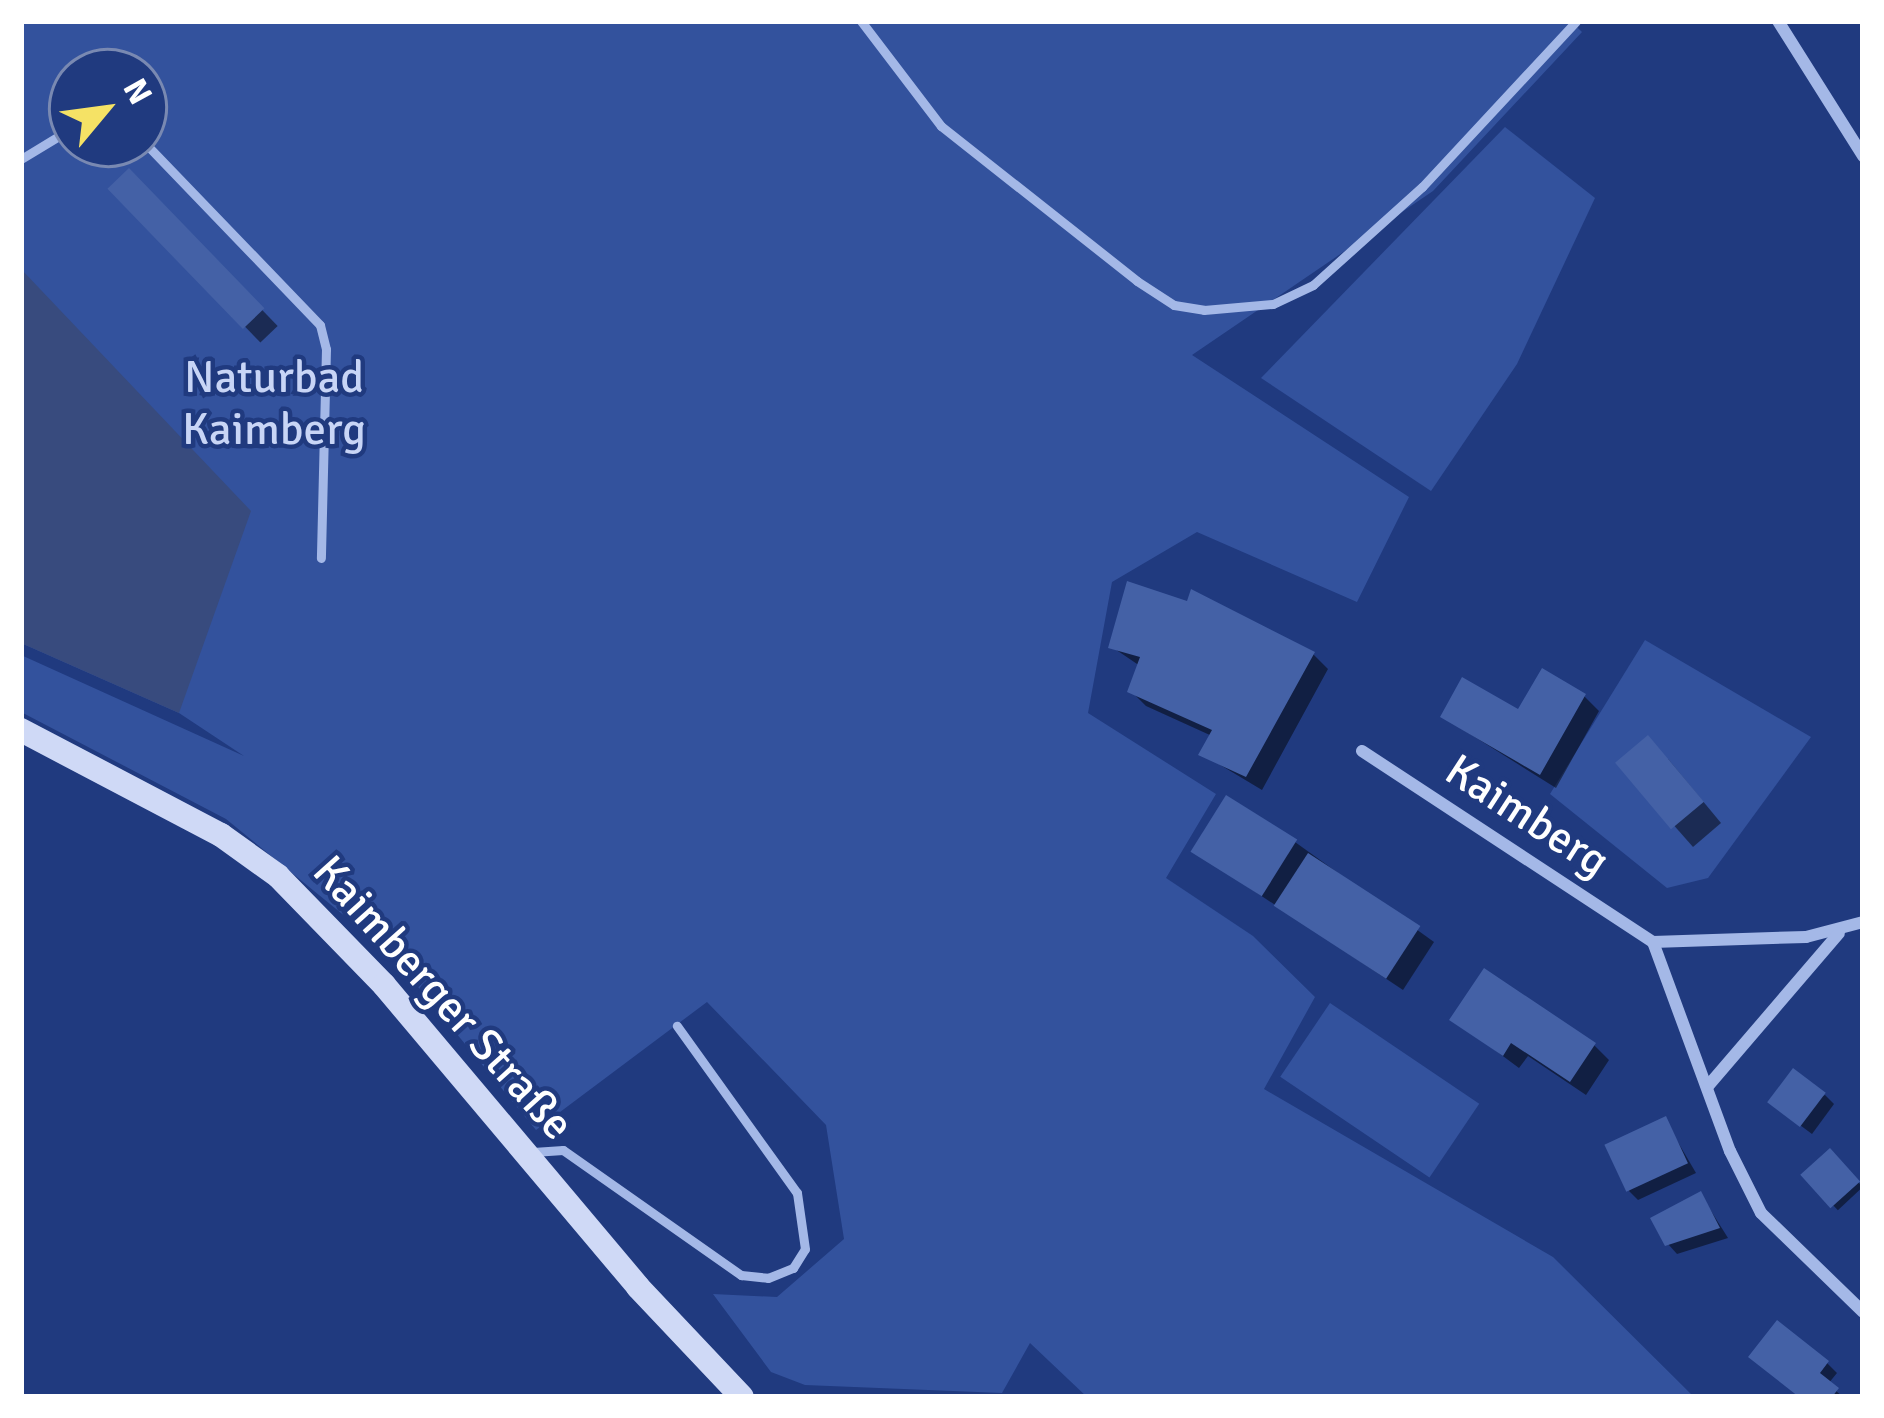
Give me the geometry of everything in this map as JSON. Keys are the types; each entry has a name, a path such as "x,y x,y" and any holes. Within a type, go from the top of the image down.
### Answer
{"main road":[{"name":"Kaimberger Straße","path":"21,730 221,835 278,875 742,1397"}],"street":[{"path":"1778,21 1863,156"},
{"name":"Kaimberg","path":"1362,751 1653,942"},
{"path":"1863,922 1839,933 1653,942 1761,1213 1863,1312"},
{"path":"1708,1086 1839,933"}],"lane":[{"path":"861,21 941,126 1137,280 1174,305 1204,310 1273,304 1312,285 1422,187 1576,21"},
{"path":"21,158 48,142"},
{"path":"168,167 320,325 326,349 321,558"},
{"path":"527,1152 563,1150 742,1275 768,1278 793,1268 805,1249 796,1193 677,1026"}],"green space":[{"name":"Naturbad Kaimberg","path":"21,21 1571,21 1582,32 1433,191 1192,355 1409,497 1357,602 1197,532 1112,582 1088,713 1216,794 1166,878 1253,936 1315,997 1264,1089 1553,1257 1694,1397 1087,1397 1030,1343 1002,1393 805,1385 771,1372 713,1294 777,1297 844,1239 826,1125 707,1002 536,1130 390,953 226,819 21,712 21,655 244,756 179,713 21,643"},
{"path":"1505,127 1595,198 1517,364 1431,491 1261,378"},
{"path":"1645,640 1811,737 1708,878 1667,888 1550,794"},
{"path":"1330,1003 1479,1104 1429,1177 1280,1077"}],"shaded area":[{"path":"21,269 251,511 179,713 21,643"}],"building":[{"path":"129,168 264,308 243,329 107,189"},
{"path":"1127,581 1187,601 1191,589 1315,652 1246,777 1198,755 1212,730 1127,692 1140,657 1108,648"},
{"path":"1542,668 1586,694 1540,775 1440,717 1462,677 1518,709"},
{"path":"1648,735 1704,802 1671,829 1615,763"},
{"path":"1226,795 1297,840 1262,896 1190,852"},
{"path":"1308,853 1420,926 1386,979 1274,906"},
{"path":"1484,968 1596,1043 1570,1082 1511,1043 1503,1056 1449,1020"},
{"path":"1793,1068 1826,1093 1800,1127 1767,1102"},
{"path":"1666,1116 1688,1163 1626,1192 1604,1145"},
{"path":"1830,1148 1860,1181 1830,1208 1800,1175"},
{"path":"1701,1191 1720,1228 1665,1246 1650,1218"},
{"path":"1777,1320 1829,1361 1820,1373 1839,1388 1832,1397 1799,1397 1748,1357"}]}
